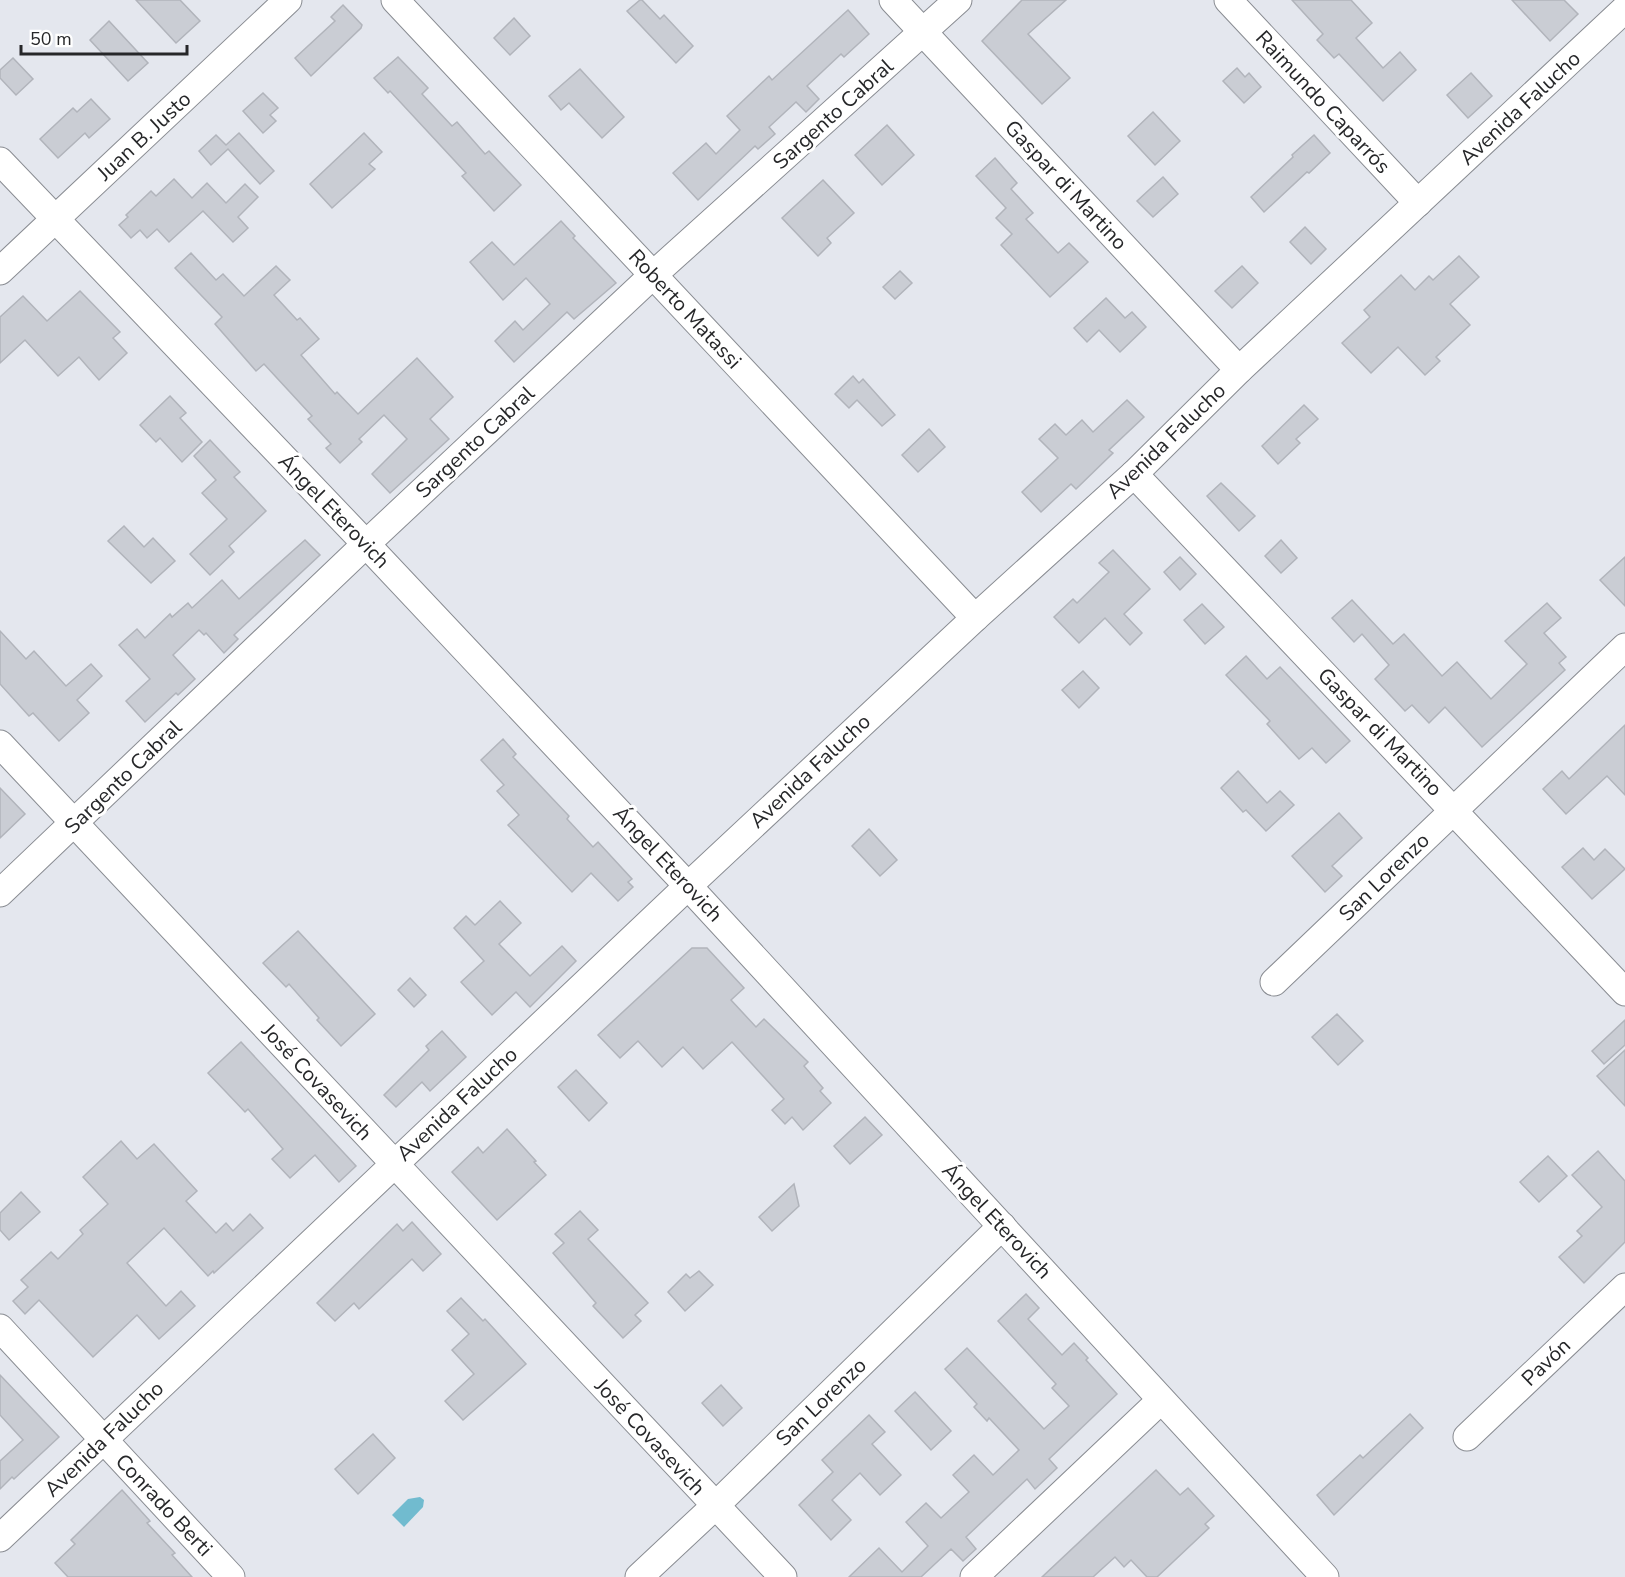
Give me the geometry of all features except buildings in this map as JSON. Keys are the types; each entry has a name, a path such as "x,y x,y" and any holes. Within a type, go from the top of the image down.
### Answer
{"street":[{"name":"Juan B. Justo","path":"0,271 288,0"},
{"name":"Roberto Matassi","path":"395,0 975,618"},
{"name":"Gaspar di Martino","path":"893,0 1239,370"},
{"name":"Sargento Cabral","path":"0,893 366,544 653,275 958,0"},
{"name":"Raimundo Caparrós","path":"1228,0 1418,203"},
{"name":"Avenida Falucho","path":"0,1538 688,886 975,618 1134,474 1239,370 1625,9"},
{"name":"Ángel Eterovich","path":"0,161 366,544 688,886 1161,1400 1316,1574"},
{"name":"Gaspar di Martino","path":"1134,474 1625,992"},
{"name":"San Lorenzo","path":"1274,982 1625,647"},
{"name":"José Covasevich","path":"0,744 783,1577"},
{"name":"San Lorenzo","path":"639,1577 1002,1226"},
{"name":"Pavón","path":"1467,1437 1625,1287"},
{"name":"Conrado Berti","path":"0,1328 231,1577"},
{"path":"974,1577 1161,1400"}],"water":[{"path":"420,1497 424,1500 423,1507 404,1527 392,1515 408,1499"}]}
